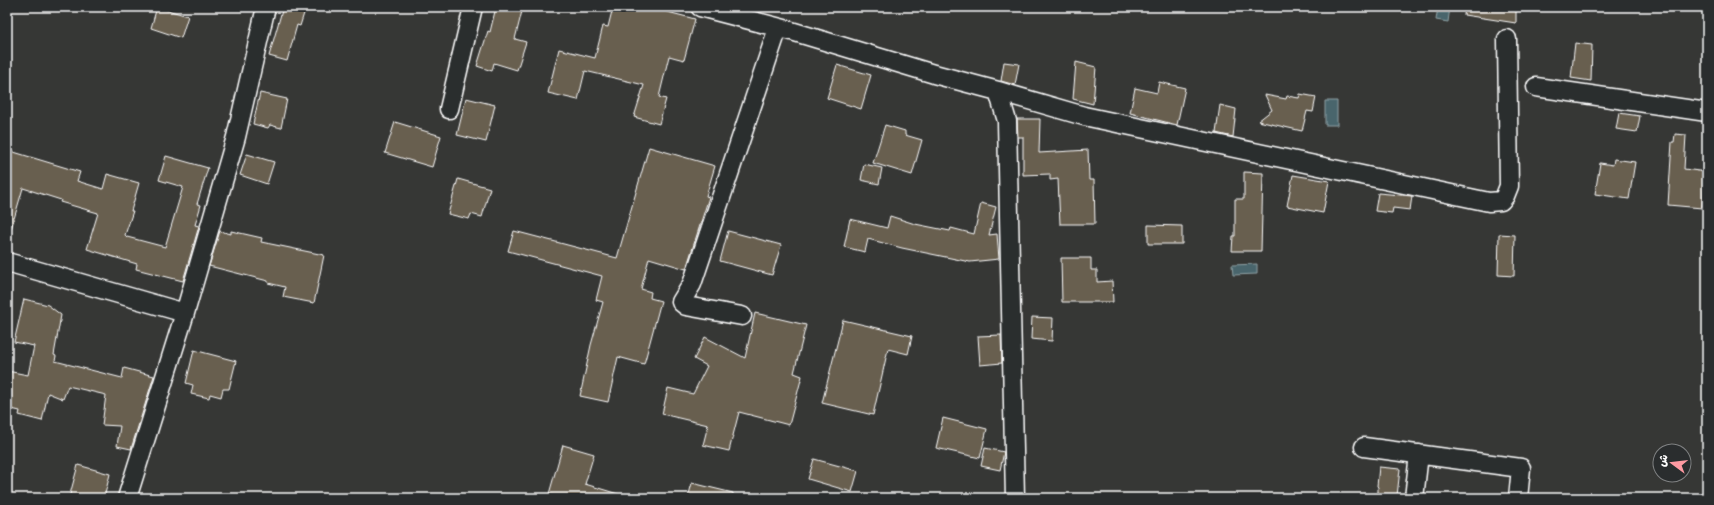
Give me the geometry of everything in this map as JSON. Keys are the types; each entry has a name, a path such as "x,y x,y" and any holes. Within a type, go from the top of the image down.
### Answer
{"street":[{"path":"127,498 185,312 236,137 266,7"},
{"path":"449,109 473,7"},
{"path":"700,7 1084,116 1489,202 1501,201 1509,186 1507,39"},
{"path":"742,316 686,306 681,302 692,284 778,28"},
{"path":"1536,86 1707,112"},
{"path":"998,91 1007,121 1015,498"},
{"path":"7,262 185,312"},
{"path":"1364,447 1521,468 1518,498"},
{"path":"1414,498 1419,454"}],"water":[{"path":"1438,7 1450,7 1448,22 1436,20"},
{"path":"1325,101 1337,101 1337,125 1325,125"},
{"path":"1257,264 1257,274 1233,275 1232,265"}],"building":[{"path":"157,7 188,16 181,38 151,28"},
{"path":"283,7 306,7 300,26 297,25 287,61 269,56"},
{"path":"496,7 523,7 515,39 526,42 517,70 494,63 492,71 477,66 488,31 490,32"},
{"path":"613,7 648,7 695,19 684,60 669,56 659,97 666,99 659,124 634,117 644,85 585,71 578,100 548,93 559,49 595,58 603,26 608,27"},
{"path":"1465,7 1516,7 1516,23 1464,15"},
{"path":"1575,43 1592,45 1591,81 1571,78"},
{"path":"1004,62 1019,64 1015,85 1001,81"},
{"path":"1076,62 1096,67 1093,104 1073,99"},
{"path":"837,65 871,75 861,109 827,98"},
{"path":"1159,82 1185,88 1177,125 1130,113 1135,88 1157,93"},
{"path":"260,93 287,99 281,128 270,125 268,128 253,124"},
{"path":"1300,94 1316,97 1313,112 1307,111 1302,131 1258,121 1272,110 1265,95 1286,99 1287,96 1299,98"},
{"path":"466,98 495,105 486,142 457,135"},
{"path":"1220,105 1236,109 1233,137 1216,133"},
{"path":"1619,113 1640,116 1637,132 1616,129"},
{"path":"1017,119 1040,119 1039,153 1088,150 1089,180 1094,180 1095,224 1060,224 1058,179 1050,180 1050,174 1023,175 1023,137 1018,137"},
{"path":"395,122 441,136 432,167 385,153"},
{"path":"885,125 905,131 905,135 922,140 912,175 873,163"},
{"path":"1675,134 1686,135 1684,169 1706,172 1702,208 1668,205 1672,142 1674,142"},
{"path":"649,147 715,166 706,196 709,197 686,269 649,258 641,289 651,292 650,298 661,301 644,364 618,357 608,402 580,396 591,345 603,302 596,300 602,276 508,251 514,231 617,258"},
{"path":"7,150 80,172 77,181 103,189 107,174 139,183 131,211 133,211 125,235 127,237 165,247 183,187 159,180 166,156 208,168 197,204 201,205 195,225 199,226 183,281 136,269 137,264 87,249 98,213 60,202 61,200 23,188 11,229 7,229"},
{"path":"247,154 274,162 267,184 240,175"},
{"path":"1614,159 1635,162 1629,199 1595,194 1600,163 1613,165"},
{"path":"864,164 882,168 879,184 861,180"},
{"path":"1244,172 1263,173 1261,251 1232,251 1233,236 1235,236 1235,199 1244,199"},
{"path":"1293,175 1329,181 1323,213 1287,206"},
{"path":"458,179 490,188 482,217 471,214 469,219 448,214"},
{"path":"1378,193 1412,196 1410,210 1393,208 1392,213 1375,211"},
{"path":"981,203 996,207 989,235 997,234 999,259 970,262 902,248 868,239 865,252 844,247 850,219 887,228 890,216 915,224 950,231 951,228 974,234"},
{"path":"1148,225 1182,226 1182,244 1148,244"},
{"path":"220,231 231,234 231,231 262,238 261,242 324,255 314,303 283,297 285,287 268,283 268,281 209,266"},
{"path":"728,231 781,245 772,275 720,261"},
{"path":"1499,234 1515,235 1514,276 1498,275"},
{"path":"1061,258 1091,258 1091,270 1097,270 1097,282 1112,281 1113,302 1062,302"},
{"path":"24,299 48,305 61,315 54,355 56,356 55,361 122,378 124,368 154,376 131,449 117,446 120,426 102,425 106,395 68,386 63,399 48,393 42,421 19,415 20,411 7,408 7,371 28,375 34,346 14,342"},
{"path":"755,313 806,325 794,373 802,376 789,425 739,412 729,451 703,445 708,425 662,414 668,388 693,394 707,366 694,359 705,337 745,358"},
{"path":"1032,317 1053,318 1052,341 1031,339"},
{"path":"843,320 912,336 908,354 888,349 873,415 822,403"},
{"path":"1001,335 1002,363 980,365 978,336"},
{"path":"194,350 236,361 229,389 223,389 221,397 210,394 209,398 191,394 193,385 186,383"},
{"path":"943,418 987,429 980,458 936,448"},
{"path":"563,445 594,454 585,484 618,494 617,498 561,498 549,494"},
{"path":"985,448 1004,452 1000,470 981,466"},
{"path":"814,459 858,471 852,492 808,479"},
{"path":"78,465 110,474 104,498 69,498"},
{"path":"1379,467 1400,469 1397,496 1378,494 1377,486"},
{"path":"692,483 733,493 733,498 688,498"}]}
